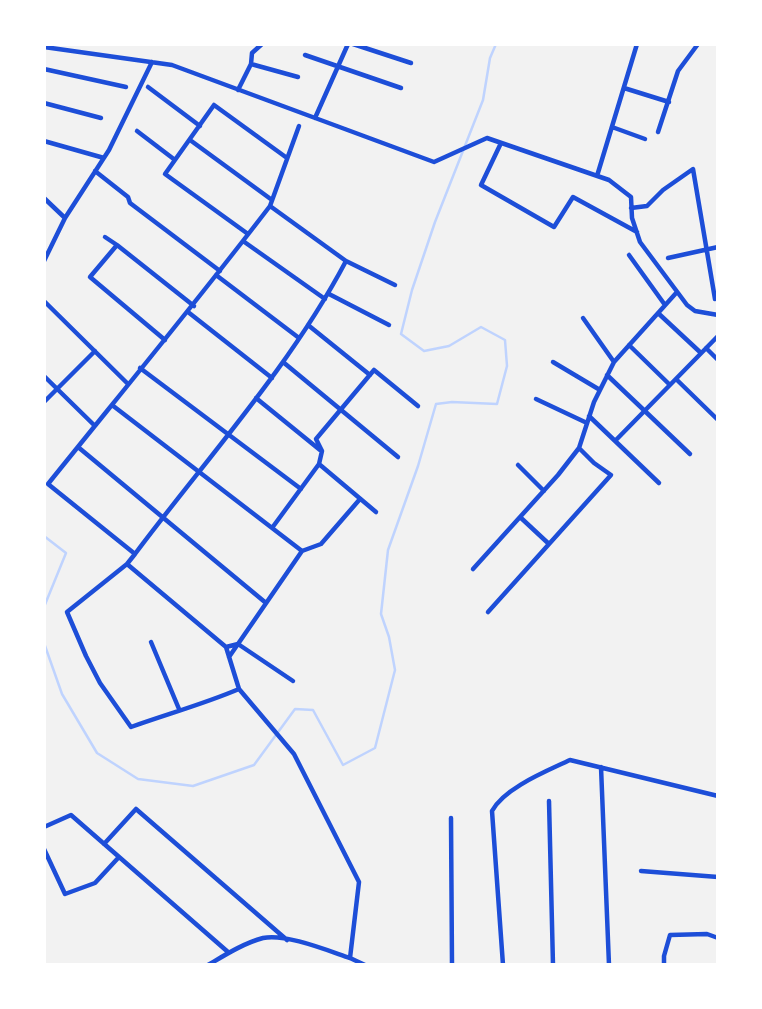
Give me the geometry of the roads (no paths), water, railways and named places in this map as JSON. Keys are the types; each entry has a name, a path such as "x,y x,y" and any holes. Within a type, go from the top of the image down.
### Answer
{"street":[{"path":"238,90 251,64 252,53 262,44"},
{"path":"315,118 337,66 351,44 411,63"},
{"path":"597,176 637,44"},
{"path":"658,132 678,71 698,44"},
{"path":"44,47 172,65 434,162 487,138 609,180 631,197 631,208 640,243 687,305 695,311 718,315"},
{"path":"305,55 401,88"},
{"path":"45,257 65,218 104,158 152,62"},
{"path":"251,64 298,77"},
{"path":"44,69 126,87"},
{"path":"148,88 200,126"},
{"path":"624,88 669,102"},
{"path":"44,103 101,118"},
{"path":"248,234 165,174 214,105 287,158"},
{"path":"135,554 48,484 194,306 270,206 299,126"},
{"path":"612,127 645,139"},
{"path":"137,131 176,160"},
{"path":"190,140 272,200"},
{"path":"44,141 104,158"},
{"path":"502,144 481,185 554,227 573,197 636,232"},
{"path":"631,208 647,206 663,190 693,169 715,299"},
{"path":"95,171 128,197 130,203 299,338"},
{"path":"44,198 65,218"},
{"path":"270,206 346,261 395,285"},
{"path":"105,237 194,306"},
{"path":"243,241 327,296 389,325"},
{"path":"117,245 90,277 165,340"},
{"path":"668,258 718,247"},
{"path":"629,255 665,305"},
{"path":"239,689 206,704 180,709 131,727 100,683 67,611 127,564 135,554 272,378 327,296 346,261"},
{"path":"473,569 579,448 589,416 614,362 677,292"},
{"path":"44,301 128,384"},
{"path":"188,312 272,378"},
{"path":"658,313 718,360"},
{"path":"583,318 614,362"},
{"path":"308,325 370,375"},
{"path":"615,441 718,335"},
{"path":"629,345 670,385"},
{"path":"44,402 95,351"},
{"path":"283,362 398,457"},
{"path":"552,362 600,390"},
{"path":"141,368 300,489"},
{"path":"272,528 319,464 322,451 316,439 374,370 418,406"},
{"path":"607,375 690,454"},
{"path":"44,376 95,426"},
{"path":"676,379 718,420"},
{"path":"256,398 322,451"},
{"path":"536,399 587,424"},
{"path":"112,405 302,551"},
{"path":"589,416 659,483"},
{"path":"78,447 266,603"},
{"path":"488,612 611,475 579,448"},
{"path":"319,464 376,512"},
{"path":"518,464 544,491"},
{"path":"229,657 302,551 321,544 360,499"},
{"path":"520,517 549,544"},
{"path":"127,564 226,647 239,689 294,754 359,882 351,958"},
{"path":"150,642 180,709"},
{"path":"226,647 238,644 293,681"},
{"path":"503,965 492,811 496,803 570,760 718,796"},
{"path":"601,767 609,965"},
{"path":"549,801 553,965"},
{"path":"104,844 136,809 287,940"},
{"path":"44,827 71,815 228,952"},
{"path":"451,818 452,965"},
{"path":"44,849 65,894 95,883 119,857"},
{"path":"641,871 718,877"},
{"path":"664,965 670,935 707,934 718,938"},
{"path":"208,965 228,952 265,937 287,940 351,958 365,965"}],"waterway":[{"path":"44,643 62,694 97,753 138,779 193,786 254,765 295,709 313,710 343,765 375,748 395,670 389,637 381,614 388,550 418,466 436,404 497,404 507,366 505,340 481,327 449,346 424,351 401,334 412,290 435,222 483,100 490,58 496,44"},
{"path":"44,536 66,553 44,607"}]}
